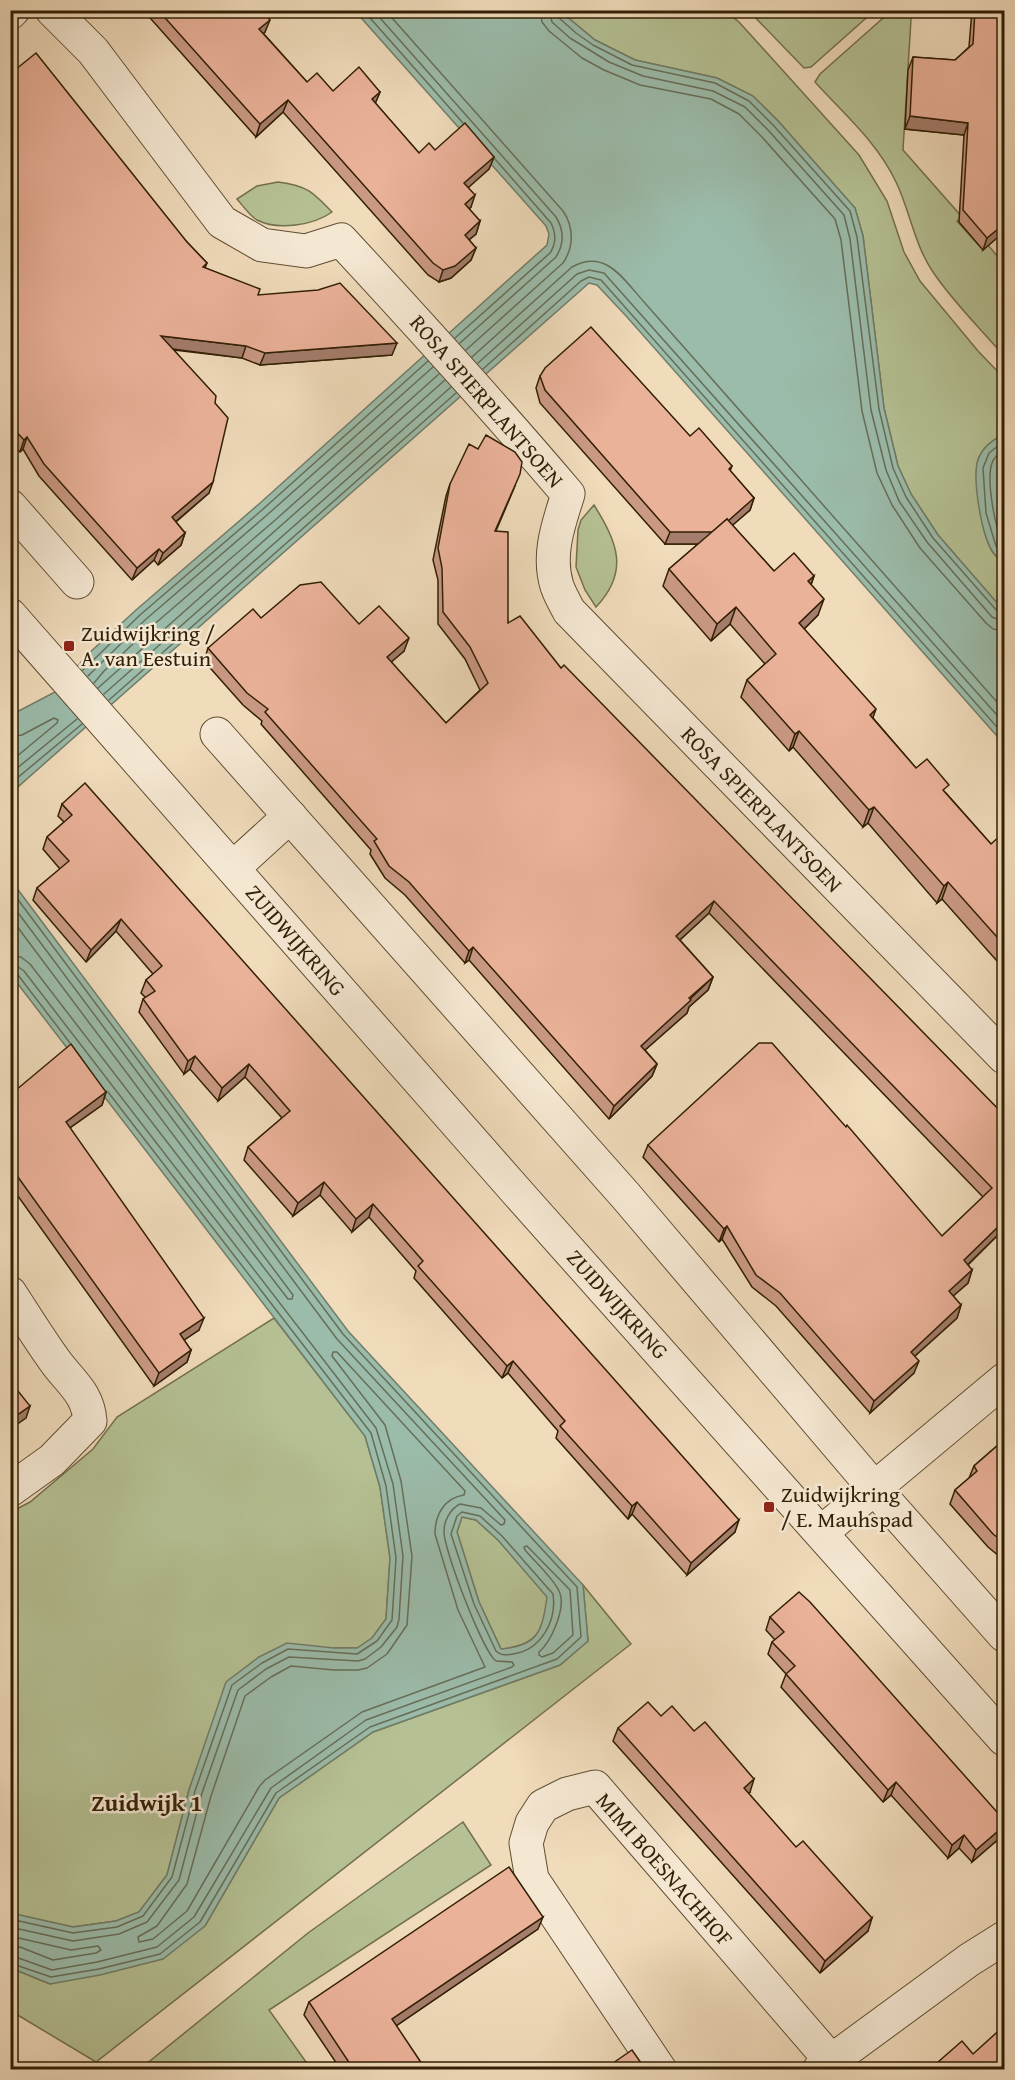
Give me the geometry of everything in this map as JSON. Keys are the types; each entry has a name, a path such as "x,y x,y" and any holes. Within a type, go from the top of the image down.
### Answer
{"street":[{"name":"ROSA SPIERPLANTSOEN","path":"51,10 93,51 222,222 262,245 306,251 341,240 424,329 568,494 556,532 553,560 557,586 569,611 1005,1057"},
{"path":"10,506 77,582"},
{"name":"ZUIDWIJKRING","path":"15,626 64,675 525,1201 1005,1739"},
{"path":"216,734 625,1195 875,1489 1005,1635"},
{"name":"ZUIDWIJKRING","path":"233,868 290,816"},
{"path":"10,1293 56,1362 81,1392 89,1407 90,1421 52,1460 10,1490"},
{"path":"822,1532 1005,1380"},
{"name":"MIMI BOESNACHHOF","path":"660,2070 532,1879 526,1844 532,1822 543,1806 567,1794 594,1787 830,2067 969,1960 1005,1938"}],"shaded area":[{"path":"560,11 725,11 739,22 859,155 887,201 904,252 920,281 978,351 1004,378 1004,435 982,452 978,460 977,480 979,506 988,543 1004,565 1004,611 938,535 911,494 898,466 884,408 863,236 855,208 753,96 717,78 635,60 595,40"},
{"path":"749,11 874,11 811,67 804,68"},
{"path":"891,11 901,11 911,19 903,150 962,217 957,221 983,250 988,245 1004,264 1004,356 958,305 933,272 921,250 896,182 880,154 860,129 815,82 820,74"},
{"path":"278,182 303,188 332,212 306,223 275,225 254,218 237,199 257,186"},
{"path":"594,505 609,531 616,556 613,581 607,594 596,607 585,590 576,567 578,530 581,520"},
{"path":"274,1318 365,1436 380,1487 390,1558 386,1619 372,1638 358,1648 334,1648 227,1682 189,1790 167,1875 139,1912 116,1921 73,1927 12,1914 11,1512 30,1502 93,1449 117,1417"},
{"path":"462,1517 476,1520 498,1540 548,1597 541,1627 531,1640 524,1644 501,1649 479,1602 457,1532"},
{"path":"583,1585 631,1644 96,2062 11,2011 11,1968 50,1984 205,1926 279,1798 373,1732 560,1665 588,1641"},
{"path":"463,1822 491,1865 269,2010 311,2069 140,2069 308,1933"}],"water":[{"path":"355,11 560,11 595,40 635,60 717,78 753,96 779,122 855,208 863,236 884,408 898,466 911,494 938,535 1004,611 1004,744 627,317 597,285 589,283 11,793 11,715 57,691 87,655 136,610 259,504 547,245 549,234 546,226"},
{"path":"1004,435 1004,565 993,552 983,528 978,504 976,468 985,448"},
{"path":"10,879 348,1331 583,1585 588,1641 560,1665 373,1732 279,1798 205,1926 163,1959 100,1975 50,1984 11,1968 11,1913 73,1927 116,1921 139,1912 167,1875 189,1790 226,1682 259,1657 287,1643 357,1648 372,1638 386,1619 390,1558 380,1487 365,1436 11,975","holes":["462,1517 476,1520 498,1540 547,1597 540,1628 536,1635 524,1644 501,1649 479,1602 457,1532"]}],"building":[{"path":"158,10 266,10 264,13 270,20 259,29 307,82 317,73 333,91 359,67 380,92 372,99 419,153 429,143 435,150 465,123 494,157 464,183 475,195 465,204 480,221 465,235 476,248 455,266 443,270 433,263 288,100 260,124"},
{"path":"975,10 1005,10 1005,223 987,238 963,210 968,123 910,116 913,57 955,60 973,44"},
{"path":"36,53 187,242 207,263 203,267 260,289 258,295 318,290 340,283 397,343 265,353 246,346 161,336 216,396 215,403 228,418 213,482 172,517 185,533 163,553 159,549 137,568 44,464 27,437 24,440 10,425 10,74"},
{"path":"591,327 690,436 699,428 732,466 729,469 754,498 712,532 670,532 545,390 540,376 545,368"},
{"path":"486,435 515,452 522,462 520,474 495,531 508,532 508,623 520,616 561,668 564,665 1005,1116 1005,1220 964,1260 972,1270 949,1291 961,1305 911,1352 919,1361 874,1401 780,1293 756,1275 727,1226 724,1229 648,1145 759,1043 772,1043 846,1127 847,1125 942,1236 992,1188 714,901 676,936 713,977 641,1046 657,1064 614,1106 473,947 469,951 409,882 389,866 374,841 377,839 265,712 268,709 247,693 208,648 253,609 261,618 300,585 321,582 359,624 379,606 409,638 387,657 446,723 488,683 470,647 443,612 442,568 438,548 450,484 469,444 478,449"},
{"path":"727,519 774,571 794,553 814,576 808,581 824,599 799,623 876,709 870,715 916,768 927,759 949,785 943,790 991,844 1001,835 1005,839 1005,946 948,882 944,886 874,807 869,810 799,731 795,734 747,680 776,654 736,607 717,624 669,569"},
{"path":"85,783 739,1520 691,1563 637,1502 632,1506 560,1426 565,1421 513,1361 507,1366 418,1266 423,1261 373,1204 356,1219 324,1182 298,1203 248,1147 290,1111 249,1064 222,1088 195,1056 188,1061 143,999 155,991 146,980 162,966 121,919 91,950 37,888 69,861 47,837 72,815 62,804"},
{"path":"71,1044 106,1092 66,1122 204,1318 180,1334 191,1350 159,1373 10,1166 10,1095"},
{"path":"10,1381 30,1406 10,1420"},
{"path":"1005,1439 1005,1543 993,1534 955,1490 977,1471 974,1466"},
{"path":"799,1592 1005,1821 1005,1825 976,1850 964,1835 952,1845 896,1782 888,1790 786,1674 795,1666 772,1642 784,1632 770,1617"},
{"path":"648,1702 661,1716 672,1706 694,1731 705,1722 754,1779 744,1788 796,1847 803,1841 872,1918 825,1961 618,1728"},
{"path":"509,1867 543,1917 392,2019 426,2070 354,2070 309,2002"},
{"path":"1005,2025 1005,2070 929,2070 962,2041 973,2054"},
{"path":"632,2050 646,2070 603,2070"}],"place":[{"name":"Zuidwijkring / A. van Eestuin","path":"69,646"},
{"name":"Zuidwijkring / E. Mauhspad","path":"769,1507"}],"district":[{"name":"Zuidwijk 1","path":"147,1803"}]}
